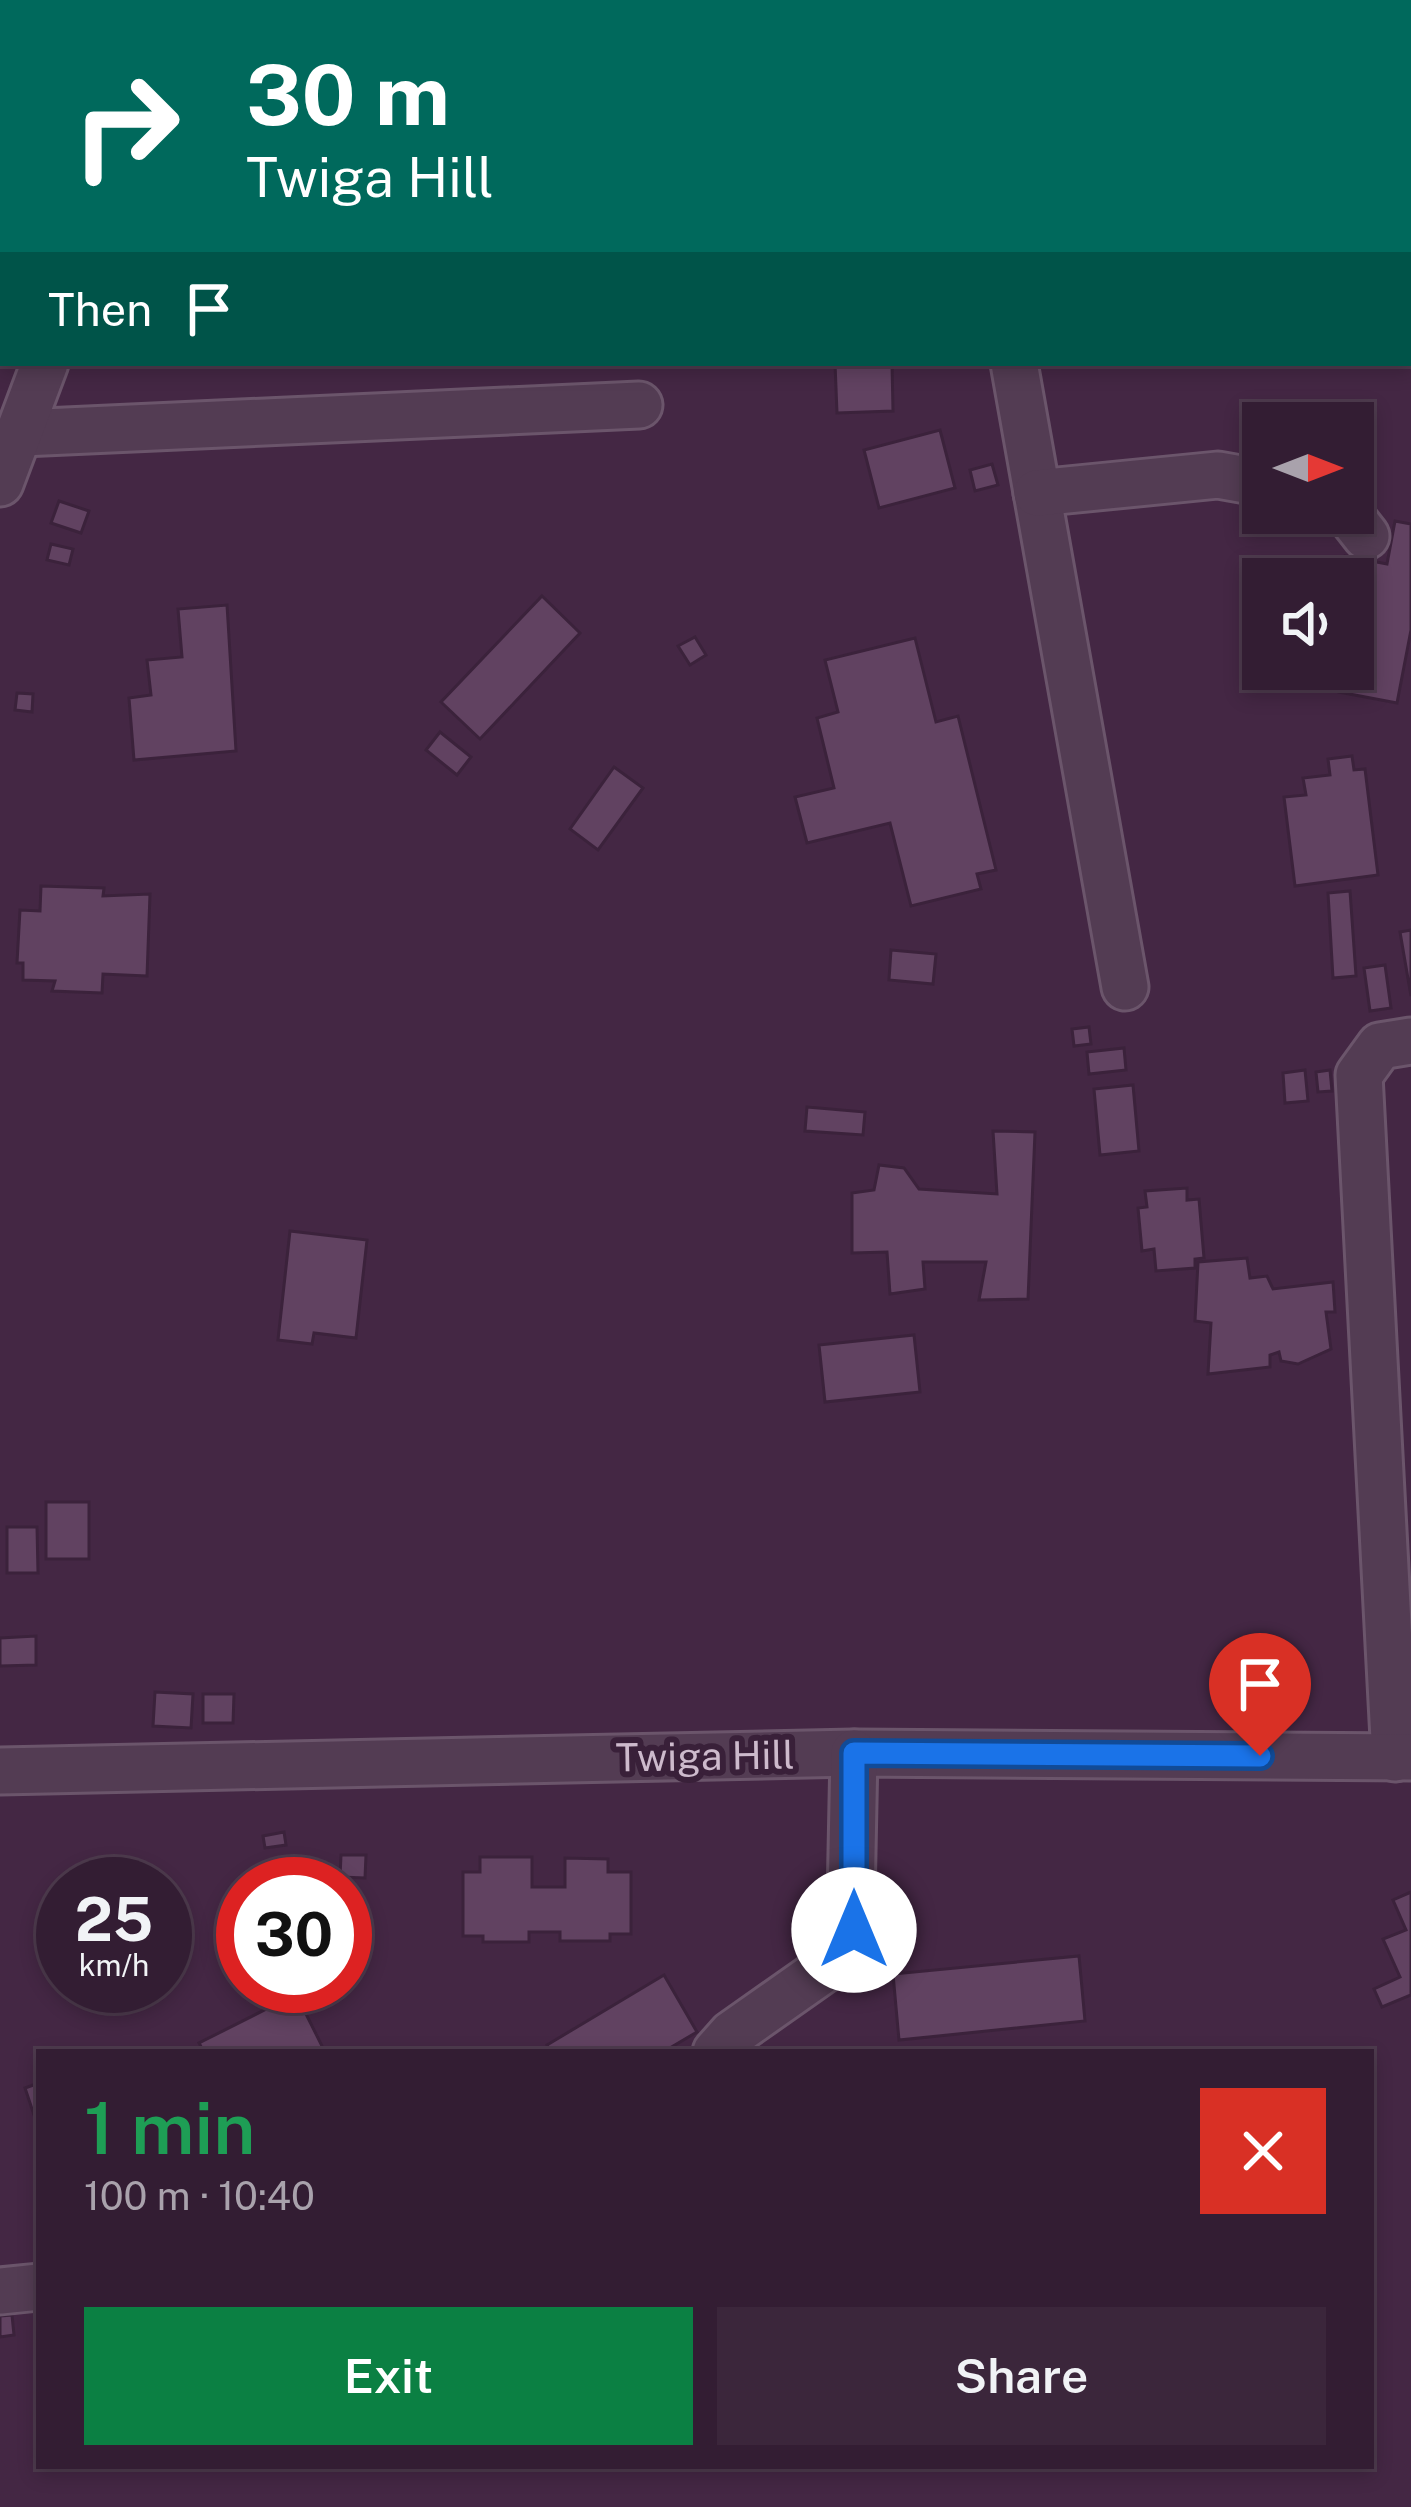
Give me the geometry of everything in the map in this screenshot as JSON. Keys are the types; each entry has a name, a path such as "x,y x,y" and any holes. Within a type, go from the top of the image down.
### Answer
{"street":[{"path":"0,483 44,366"},
{"path":"1015,366 1125,987"},
{"path":"22,434 639,405"},
{"path":"1037,493 1218,475 1242,479"},
{"path":"1403,1757 1359,1075 1380,1046 1411,1041"},
{"path":"719,2049 732,2034 850,1951 854,1753"},
{"name":"Twiga Hill","path":"0,1771 854,1753 1403,1757"},
{"path":"0,2291 36,2287"}],"building":[{"path":"835,366 892,366 893,411 837,413"},
{"path":"940,430 955,488 879,508 864,450"},
{"path":"992,464 998,485 975,491 970,470"},
{"path":"59,501 89,511 81,533 51,523"},
{"path":"1395,521 1411,524 1411,630 1397,703 1339,692 1374,690 1374,562 1387,564"},
{"path":"51,544 73,549 69,565 47,560"},
{"path":"542,596 580,633 480,739 441,702"},
{"path":"227,605 236,751 134,760 129,698 151,695 147,660 182,657 178,609"},
{"path":"695,637 706,655 690,665 678,646"},
{"path":"915,638 936,722 958,716 996,870 977,874 981,889 911,906 890,823 807,843 795,797 834,788 817,718 838,712 825,660"},
{"path":"17,693 33,694 32,712 15,710"},
{"path":"440,732 471,757 457,775 426,750"},
{"path":"1352,756 1354,770 1365,769 1378,875 1295,886 1284,797 1306,795 1303,778 1330,775 1328,759"},
{"path":"614,767 643,788 598,850 570,829"},
{"path":"41,886 104,888 103,896 150,894 147,976 103,974 102,993 52,991 55,981 23,980 23,963 17,963 20,910 40,911"},
{"path":"1350,891 1356,976 1333,978 1328,893"},
{"path":"1411,930 1411,996 1400,932"},
{"path":"891,950 936,954 933,984 889,980"},
{"path":"1385,965 1391,1008 1370,1011 1364,968"},
{"path":"1089,1027 1091,1044 1074,1046 1072,1029"},
{"path":"1124,1048 1126,1070 1089,1074 1087,1052"},
{"path":"1305,1070 1308,1101 1285,1103 1283,1073"},
{"path":"1330,1070 1332,1091 1318,1092 1316,1072"},
{"path":"1133,1085 1139,1151 1100,1155 1094,1089"},
{"path":"807,1107 865,1112 863,1135 805,1131"},
{"path":"993,1131 1035,1132 1028,1299 979,1300 986,1262 923,1262 925,1289 890,1294 887,1252 852,1253 852,1193 874,1190 879,1165 904,1168 919,1189 997,1194"},
{"path":"1187,1188 1187,1200 1199,1199 1204,1258 1195,1259 1195,1268 1156,1271 1154,1249 1142,1251 1138,1208 1147,1207 1145,1191"},
{"path":"290,1231 367,1240 356,1338 314,1333 312,1344 278,1340"},
{"path":"1247,1258 1250,1278 1267,1276 1273,1289 1333,1282 1335,1312 1326,1312 1331,1349 1298,1364 1281,1361 1279,1352 1270,1355 1270,1367 1208,1374 1211,1323 1195,1321 1198,1262"},
{"path":"914,1335 920,1392 825,1402 819,1345"},
{"path":"46,1502 89,1502 89,1559 46,1559"},
{"path":"7,1527 37,1527 38,1573 7,1573"},
{"path":"36,1636 36,1665 0,1666 0,1638"},
{"path":"155,1692 193,1694 191,1728 153,1726"},
{"path":"203,1694 234,1694 233,1723 203,1723"},
{"path":"284,1832 286,1845 265,1848 263,1836"},
{"path":"480,1857 532,1857 532,1887 565,1887 565,1858 608,1859 608,1872 631,1872 631,1934 610,1934 610,1941 560,1941 560,1932 529,1932 529,1942 483,1942 483,1936 463,1936 463,1872 480,1872"},
{"path":"1411,1892 1411,1995 1382,2007 1374,1989 1400,1977 1383,1939 1406,1930 1393,1900"},
{"path":"1079,1956 1085,2021 899,2040 893,1974"},
{"path":"664,1975 697,2032 668,2049 549,2049 547,2045"},
{"path":"258,2013 306,2013 324,2049 202,2049 199,2043"},
{"path":"36,2084 36,2115 34,2115 25,2088"},
{"path":"12,2315 14,2335 0,2337 0,2316"}],"route":[{"path":"854,1930 854,1753 1260,1756"}]}
